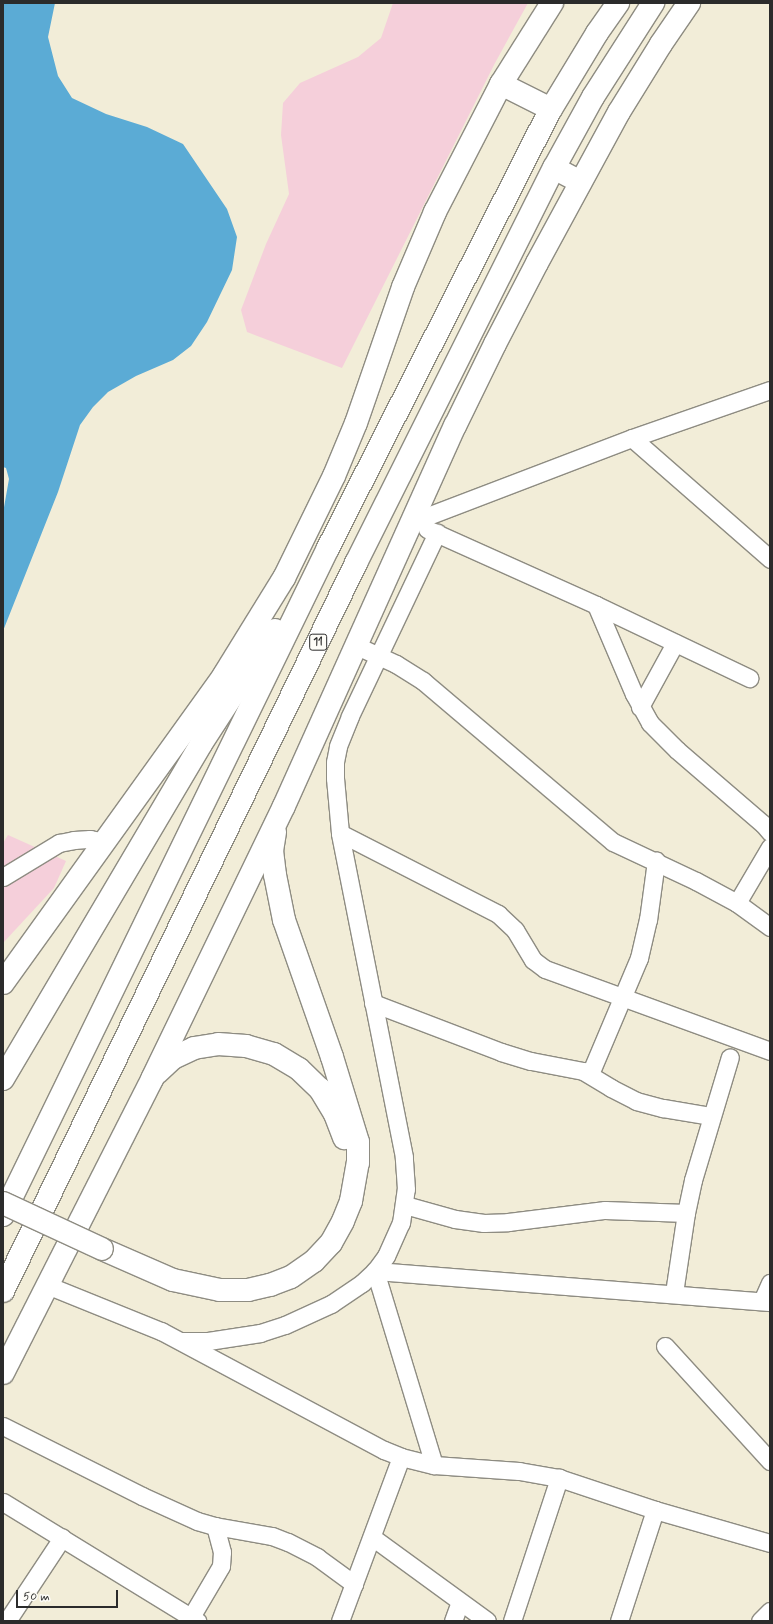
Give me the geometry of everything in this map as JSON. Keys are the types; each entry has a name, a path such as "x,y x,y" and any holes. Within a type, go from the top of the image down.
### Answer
{"main road":[{"path":"3,983 224,675 255,627 307,534 334,476 356,423 418,249 453,175 501,84 552,3"},
{"path":"3,1215 328,548 551,108 597,33 618,3"},
{"name":"11","path":"3,1291 356,563 554,168 594,97 653,3"},
{"path":"3,1373 152,1079 284,806 455,426 495,344 580,182 619,112 661,44 689,3"},
{"path":"501,84 551,108"},
{"path":"554,168 580,182"},
{"path":"328,548 356,563"},
{"path":"3,1079 205,738 328,548"},
{"path":"3,1203 173,1280 220,1290 248,1290 270,1285 291,1276 314,1260 331,1243 344,1222 352,1201 358,1163 358,1142 332,1057 291,942 278,897 272,851 275,830 284,806"},
{"path":"152,1079 173,1058 194,1048 218,1044 246,1046 274,1054 299,1069 320,1089 335,1114 344,1137 350,1155 355,1180"}],"street":[{"path":"412,522 632,438 770,390"},
{"path":"632,438 770,560"},
{"path":"412,522 596,605 749,678"},
{"path":"182,1341 208,1341 260,1333 285,1325 331,1304 362,1283 375,1271 395,1240 401,1223 405,1206 406,1174 404,1158 340,833 335,778 338,746 350,716 437,533"},
{"path":"596,605 640,707 663,737 763,824 770,832"},
{"path":"640,707 675,643"},
{"path":"357,646 410,672 423,681 613,842 656,861 737,903 770,927"},
{"path":"340,833 498,914 511,925 528,955 540,966 623,998 770,1051"},
{"path":"3,877 59,843 90,839 104,842"},
{"path":"737,903 767,858"},
{"path":"590,1074 623,998 644,939 656,861"},
{"path":"373,1003 502,1052 531,1061 576,1068 590,1074 611,1088 636,1101 662,1108 711,1116"},
{"path":"674,1294 686,1213 699,1154 730,1057"},
{"path":"405,1206 455,1219 484,1223 508,1222 605,1210 686,1213"},
{"path":"375,1271 766,1302 770,1283"},
{"path":"375,1271 434,1465"},
{"path":"47,1286 129,1317 182,1341 384,1450 400,1457 434,1465 519,1471 559,1478 655,1510 770,1543"},
{"path":"665,1346 770,1461"},
{"path":"3,1426 142,1496 197,1521 215,1526 272,1536 288,1542 317,1557 354,1584"},
{"path":"340,1621 400,1457"},
{"path":"512,1621 559,1478"},
{"path":"3,1502 194,1619 221,1566 222,1552 215,1526"},
{"path":"619,1621 655,1510"},
{"path":"372,1537 487,1621"},
{"path":"8,1621 62,1538"},
{"path":"453,1621 460,1602"},
{"path":"760,1621 770,1611"}],"shaded area":[{"path":"393,3 528,3 495,63 342,368 247,332 241,310 266,244 289,194 281,135 283,103 300,83 358,57 381,38"},
{"path":"8,835 66,861 54,888 3,943 3,843"}],"water":[{"path":"3,3 55,3 48,37 58,76 72,98 106,114 147,127 183,144 227,209 237,237 232,270 207,322 191,346 173,360 136,376 108,392 93,407 80,425 58,492 3,631 3,513 9,479 6,468 3,467"}]}
